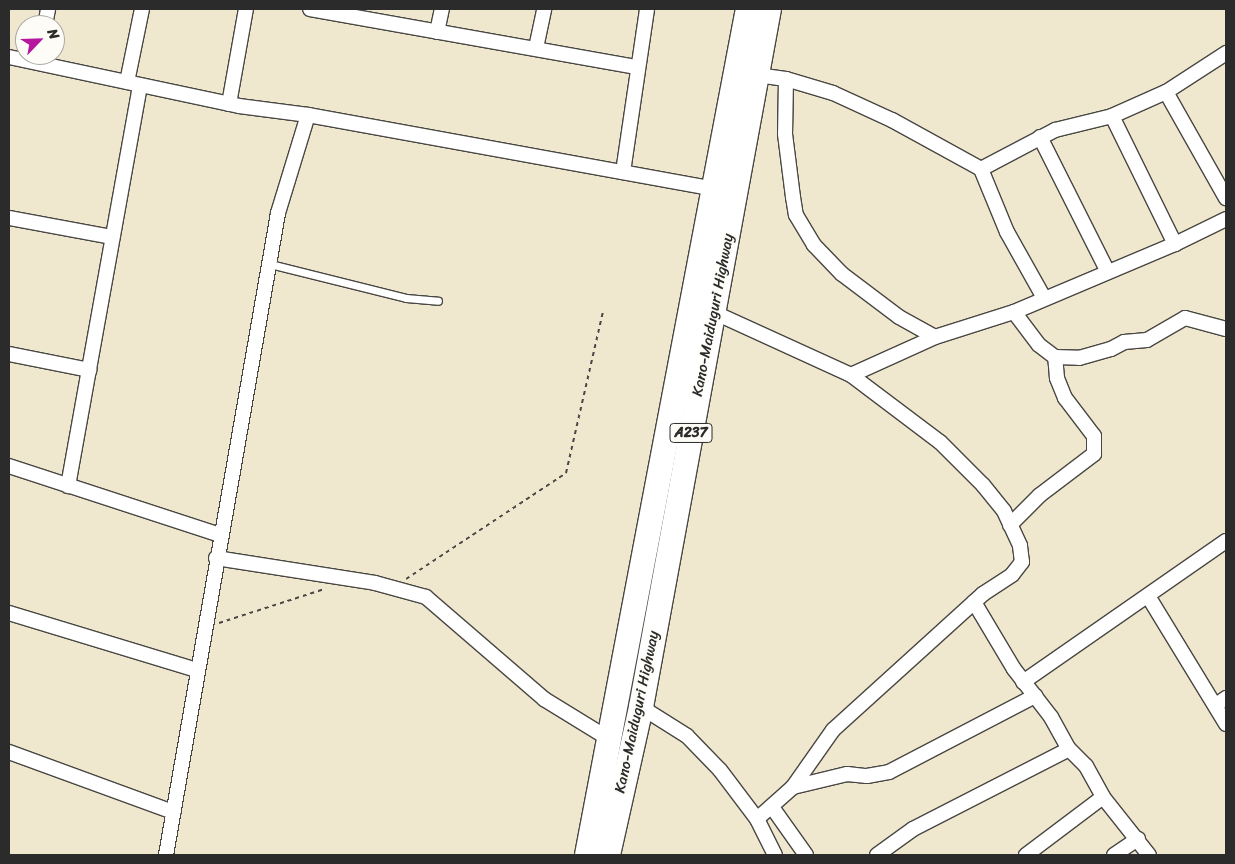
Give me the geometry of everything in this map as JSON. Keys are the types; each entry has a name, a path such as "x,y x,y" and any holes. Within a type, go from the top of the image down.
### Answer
{"highway":[{"name":"Kano-Maiduguri Highway","path":"587,855 748,9"},
{"name":"Kano-Maiduguri Highway","path":"608,855 641,707 769,9"}],"street":[{"path":"68,486 112,237 142,9"},
{"path":"229,104 246,9"},
{"path":"310,9 343,12 437,32 637,67"},
{"path":"437,32 442,9"},
{"path":"536,48 544,9"},
{"path":"623,172 647,9"},
{"path":"981,168 1010,156 1040,137 1112,116 1166,92 1226,55"},
{"path":"61,65 133,84 229,104 308,115 713,188 736,194"},
{"path":"757,76 786,80 833,93 892,120 981,168 1007,232 1044,298"},
{"path":"786,80 784,134 796,215 814,245 842,274 899,317 935,337"},
{"path":"1166,92 1226,198"},
{"path":"166,855 220,535 278,213 308,115"},
{"path":"1112,116 1175,244"},
{"path":"1040,137 1108,272"},
{"path":"9,218 112,237"},
{"path":"851,375 935,337 1014,312 1175,244 1226,219"},
{"path":"713,312 851,375 940,442 983,485 1010,525 1020,546 1022,562 1012,575 974,602 833,730 793,786 757,820"},
{"path":"1014,312 1040,345 1055,357 1079,358 1111,350 1124,342 1153,338 1174,321 1185,318 1226,329"},
{"path":"9,354 89,370"},
{"path":"1010,525 1040,495 1094,454 1094,436 1065,398 1057,378 1055,357"},
{"path":"9,466 220,535"},
{"path":"1023,682 1226,541"},
{"path":"216,558 394,587 432,601 515,677 563,713 609,739"},
{"path":"1148,596 1221,702 1226,724"},
{"path":"974,602 1023,682 1035,696 1069,749 1086,766 1103,796 1149,855"},
{"path":"9,613 197,670"},
{"path":"793,786 847,774 866,776 889,772 1035,696"},
{"path":"641,707 687,736 720,770 757,820 775,855"},
{"path":"877,855 913,829 1069,749"},
{"path":"9,752 173,812"},
{"path":"1026,855 1103,796"},
{"path":"772,807 806,855"},
{"path":"1114,855 1138,839"}],"lane":[{"path":"270,264 406,298 438,301"}],"path":[{"path":"394,587 566,473 603,311"},
{"path":"205,627 324,588"}]}
